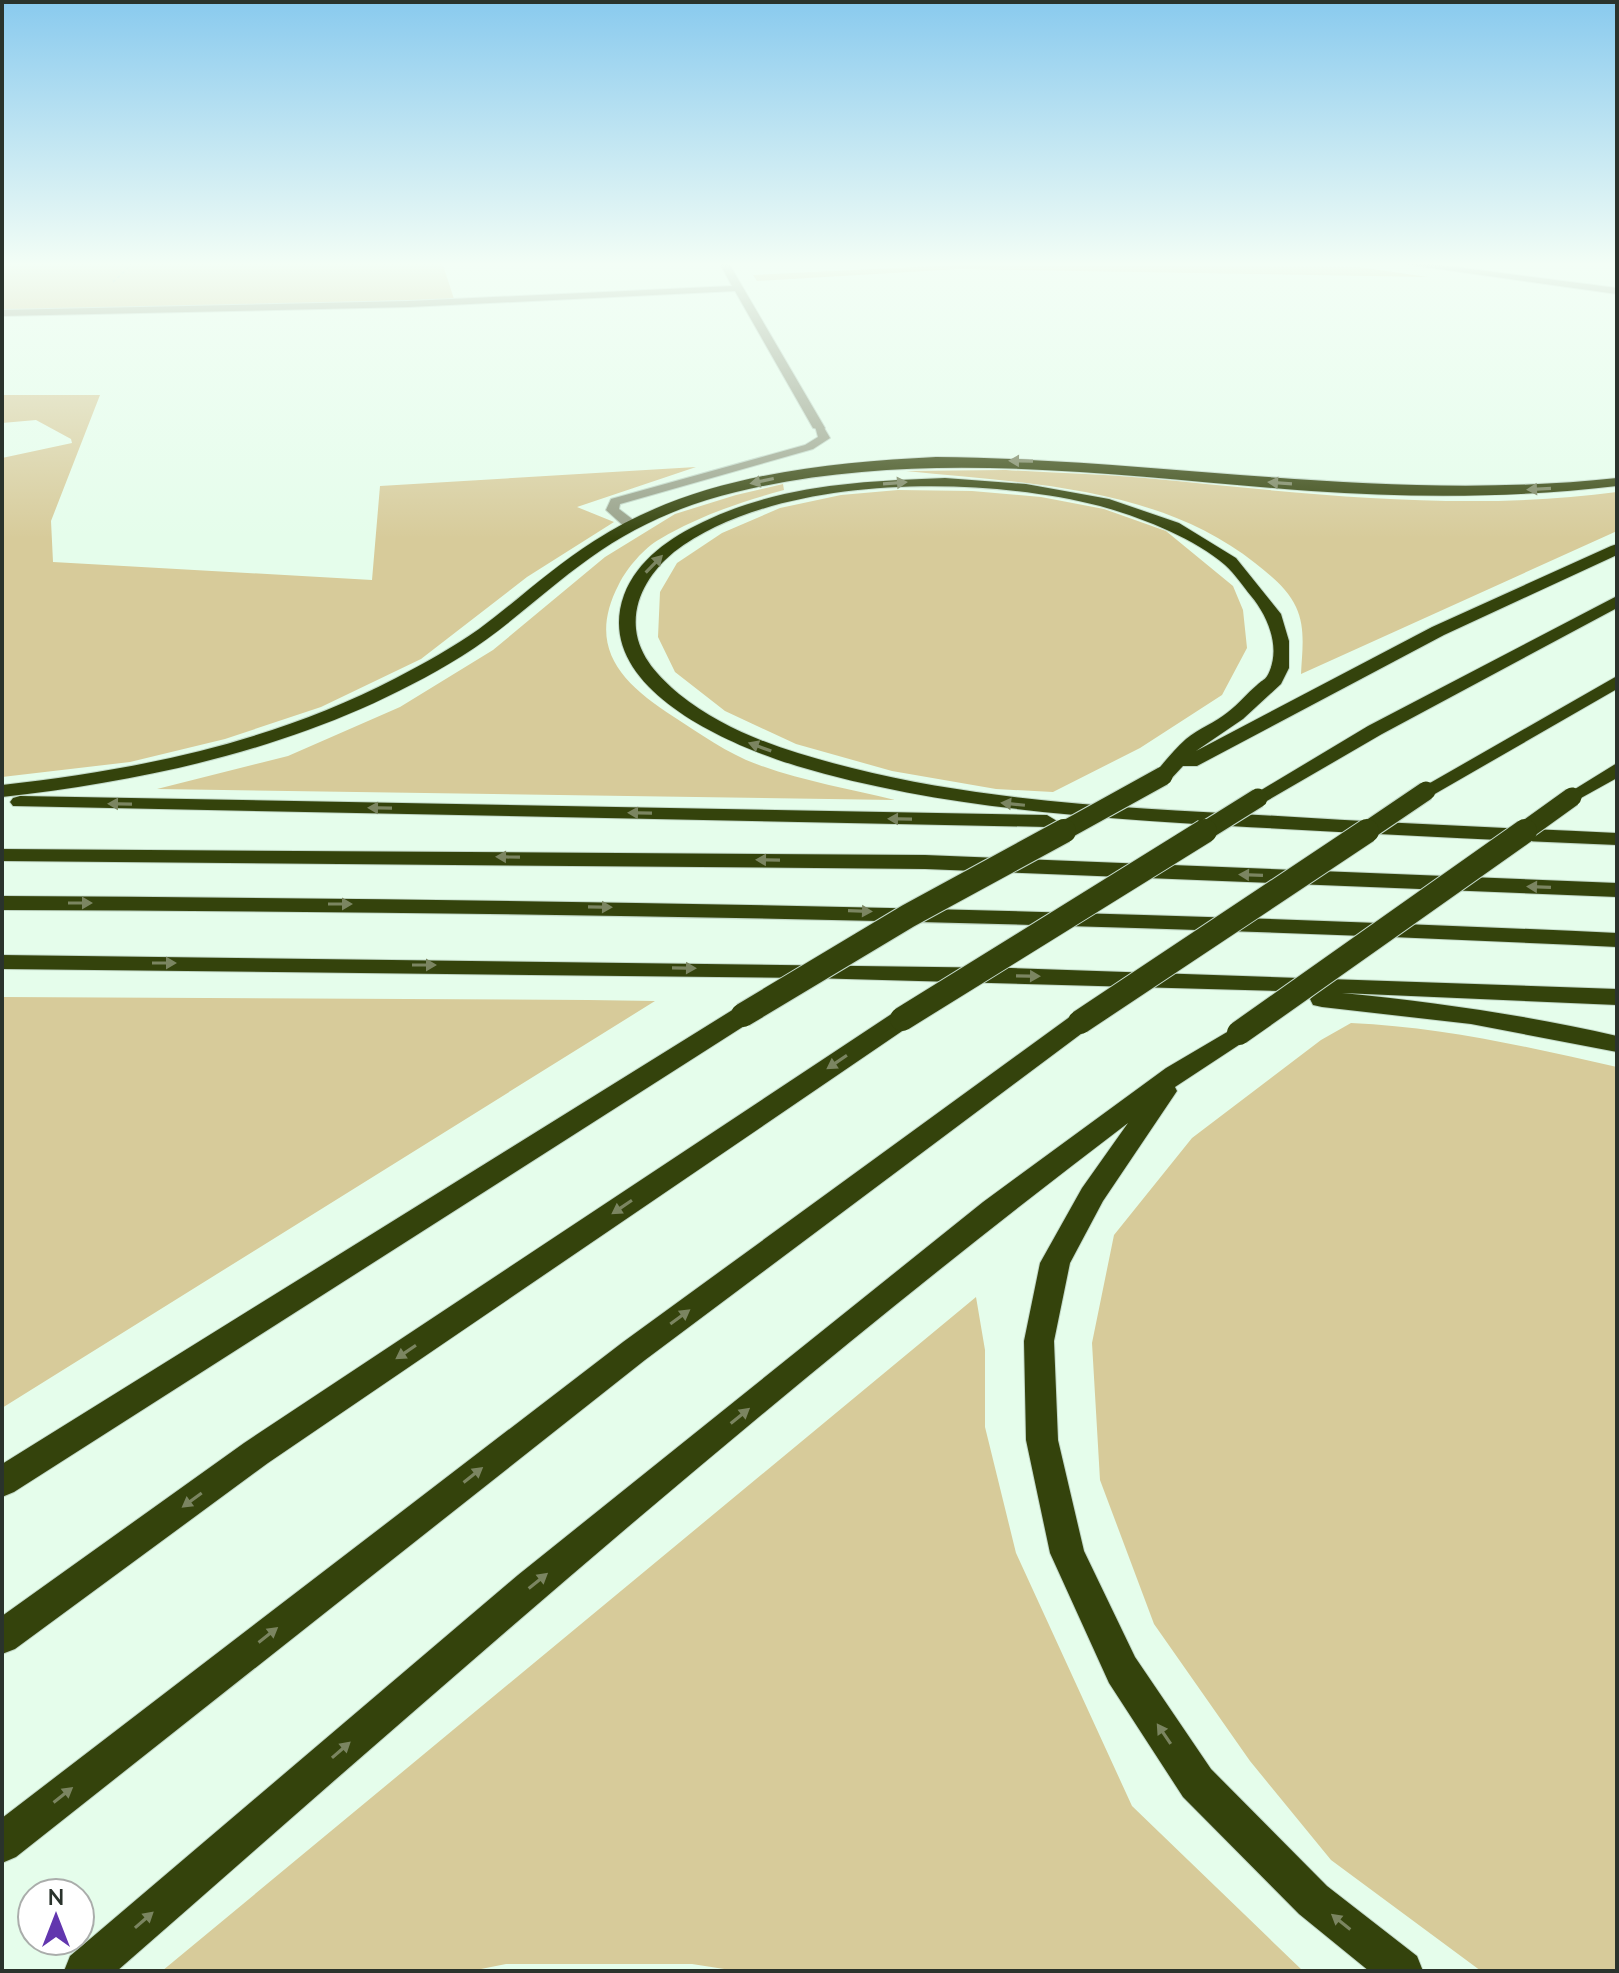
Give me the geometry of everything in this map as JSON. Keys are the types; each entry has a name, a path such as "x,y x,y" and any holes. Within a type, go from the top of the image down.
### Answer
{"highway":[{"path":"2,791 59,786 189,760 291,732 385,693 458,651 585,553 631,525 675,505 734,487 804,472 879,463 1033,461 1273,483 1426,491 1557,488 1617,482"},
{"path":"1163,776 1195,741 1233,718 1277,676 1281,645 1276,619 1260,589 1232,563 1181,530 1130,510 1049,492 977,483 915,481 803,493 748,508 706,525 676,543 652,564 632,590 625,622 631,650 650,678 683,707 729,736 793,759 869,780 958,797 1074,810 1617,839"},
{"path":"2,1482 743,1015 960,887 1438,631 1617,549"},
{"path":"2,1637 256,1453 902,1019 1258,798 1375,730 1617,601"},
{"path":"2,1843 634,1351 1080,1022 1426,791 1617,681"},
{"path":"85,1971 542,1577 993,1210 1175,1074 1239,1033 1572,797 1617,769"},
{"path":"2,802 1314,825"},
{"path":"2,855 925,862 1617,890"},
{"path":"2,903 825,910 1617,940"},
{"path":"2,962 639,968 1388,986 1617,997"},
{"path":"1097,978 1414,1007 1573,1033 1617,1044"},
{"path":"1175,1074 1092,1195 1055,1263 1039,1341 1042,1440 1067,1553 1122,1670 1197,1783 1313,1900 1402,1971"}],"street":[{"path":"631,525 612,510 615,502 809,447 824,438 776,354"}],"shaded area":[{"path":"2,395 100,395 51,521 53,562 372,580 380,486 696,467 577,507 614,522 527,577 421,659 321,707 225,739 130,762 2,777 2,458 72,443 71,439 36,420 2,423"},
{"path":"1006,470 1128,477 1322,495 1440,501 1558,498 1617,492 1617,531 1301,674 1302,632 1293,600 1267,572 1217,537 1133,503 1088,493 1043,485 906,471"},
{"path":"783,484 784,490 736,505 675,531 636,559 619,584 610,606 606,627 608,645 614,661 638,691 726,750 775,771 895,800 157,789 288,756 400,707 493,650 605,557 675,514"},
{"path":"898,490 972,491 1041,497 1104,509 1166,531 1233,586 1243,610 1247,648 1222,695 1140,748 1053,792 996,789 892,771 796,744 725,711 675,672 658,637 660,592 677,563 722,533 780,508 841,495"},
{"path":"2,997 588,1000 655,1001 2,1408"},
{"path":"1351,1023 1452,1033 1617,1067 1617,1971 1481,1971 1331,1860 1250,1761 1154,1624 1100,1480 1092,1343 1114,1235 1192,1138 1321,1040"},
{"path":"976,1297 985,1350 985,1427 1016,1553 1132,1806 1303,1971 737,1971 692,1964 506,1964 471,1971 162,1971"}]}
